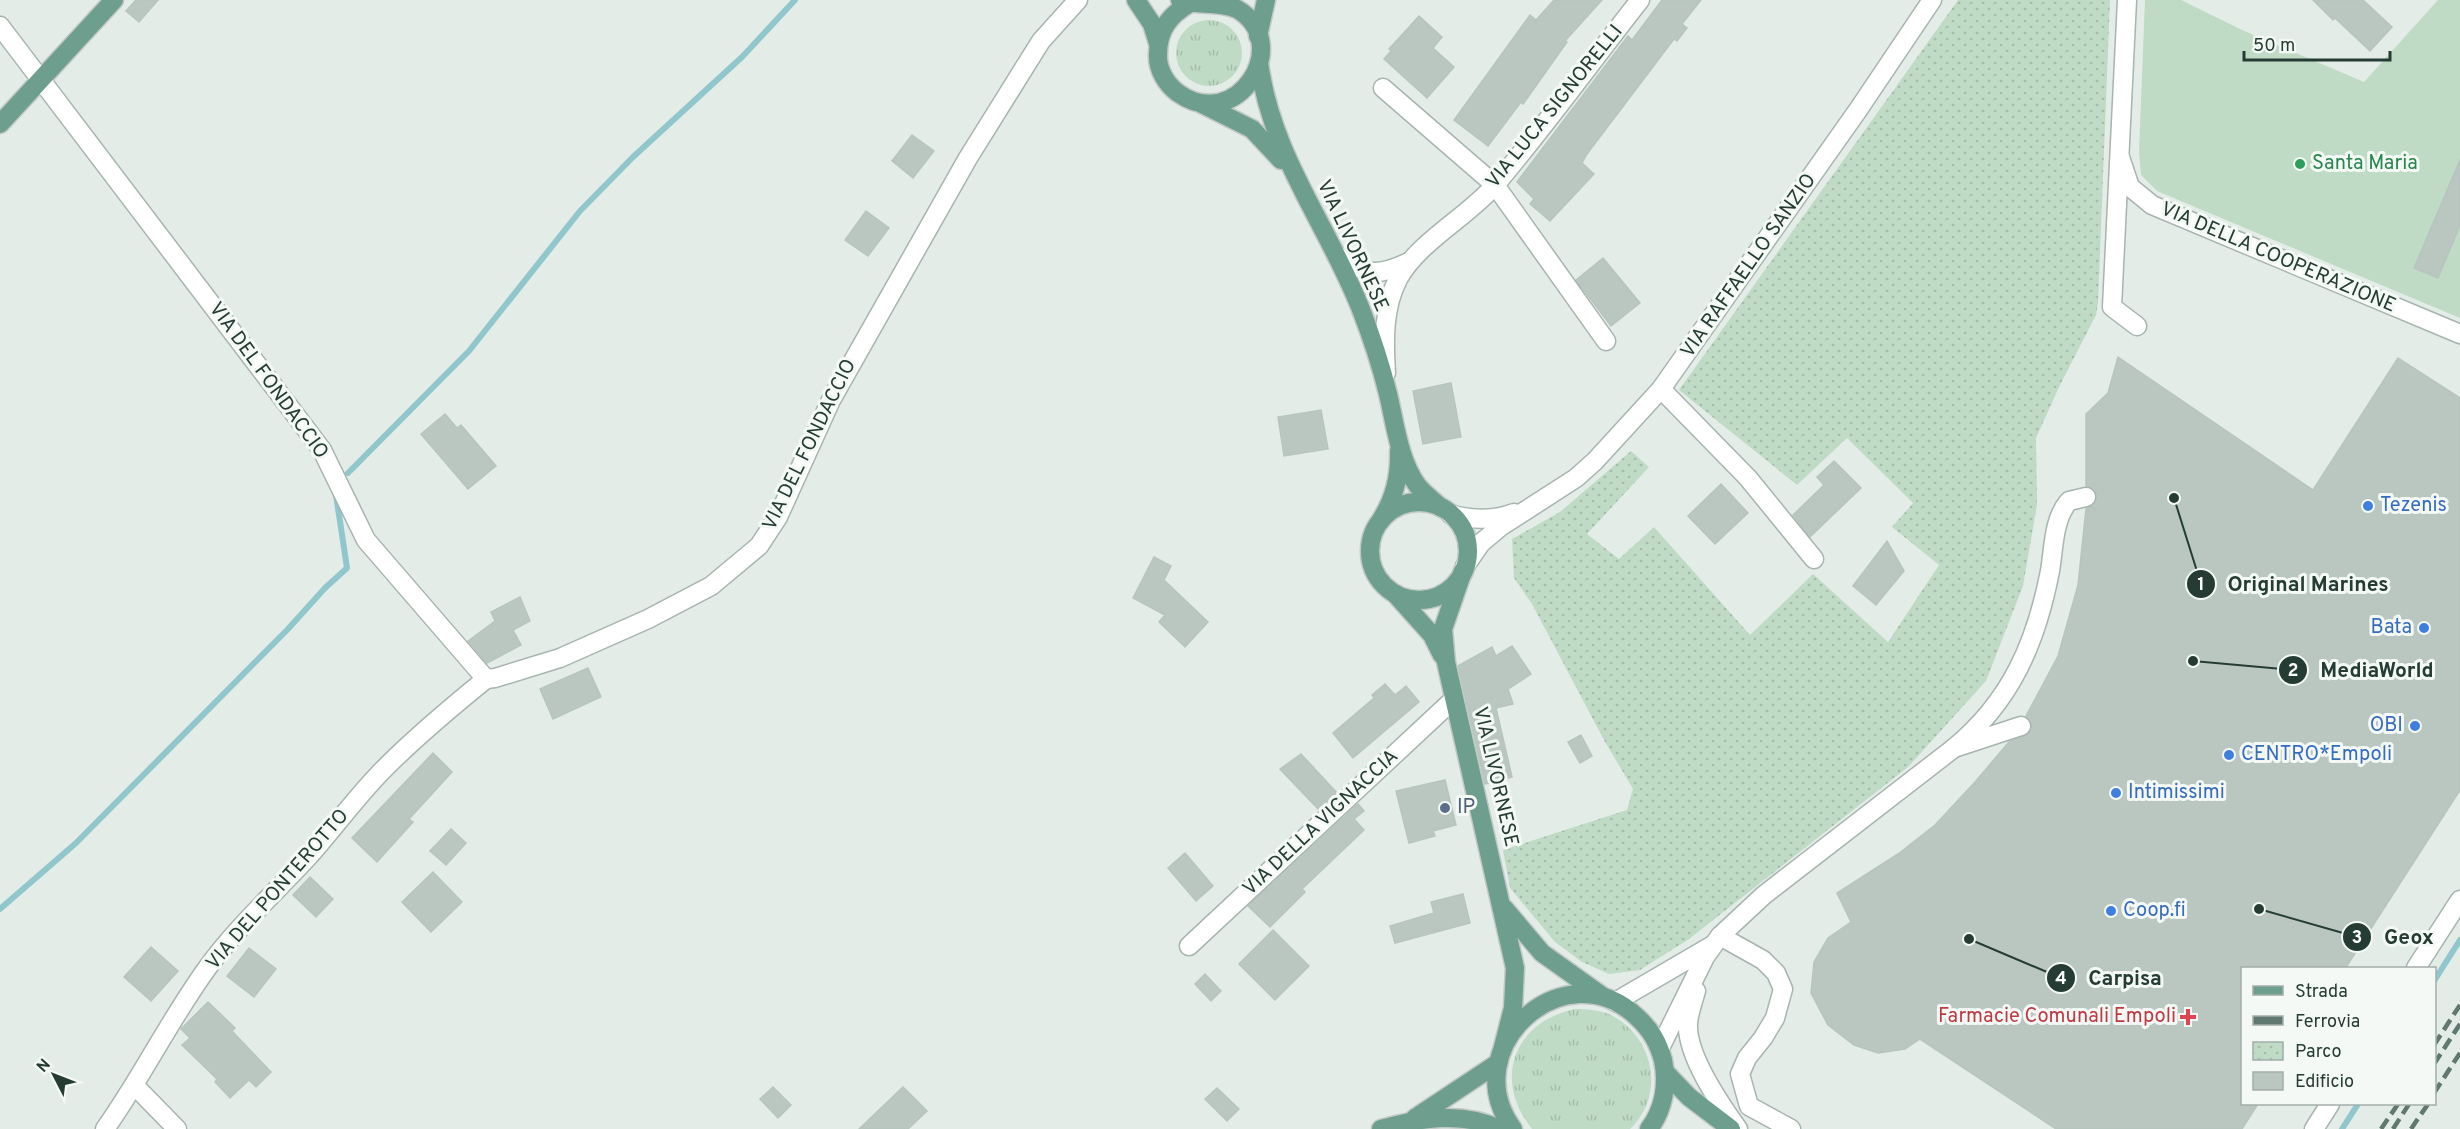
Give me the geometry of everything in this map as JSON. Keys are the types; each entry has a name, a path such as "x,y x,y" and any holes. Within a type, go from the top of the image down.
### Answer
{"main road":[{"path":"0,124 114,0"},
{"name":"VIA LIVORNESE","path":"1136,0 1152,24 1158,43 1160,67 1172,89 1185,98 1232,117 1252,129 1293,175"},
{"path":"1158,43 1169,19 1185,2 1207,0 1224,2 1239,10 1251,21 1258,36"},
{"name":"VIA LIVORNESE","path":"1266,0 1258,36 1268,110 1293,175 1336,255 1360,307 1387,391 1398,440 1400,467 1395,491 1373,534 1370,547 1371,561 1376,575 1384,586 1396,595 1432,635 1446,662"},
{"path":"1201,103 1217,103 1232,98 1249,84 1260,63"},
{"name":"VIA LIVORNESE","path":"1398,440 1418,487 1460,524 1466,537 1468,552 1464,569 1443,629 1446,662 1515,968 1516,988 1501,1055 1498,1096 1503,1112 1513,1129"},
{"path":"1380,521 1393,510 1408,504 1424,503 1445,511"},
{"path":"1396,595 1411,600 1427,600 1455,585 1464,569"},
{"name":"VIA LIVORNESE","path":"1500,902 1542,953 1572,977 1630,1010 1648,1027 1660,1048 1666,1072 1664,1097 1656,1120 1649,1129"},
{"name":"VIA LIVORNESE","path":"1501,1055 1511,1032 1535,1008 1550,1001 1583,995 1611,1000"},
{"path":"1412,1120 1501,1055"},
{"path":"1666,1072 1689,1097 1731,1129"},
{"path":"1381,1129 1412,1120 1461,1119 1500,1129"}],"street":[{"name":"VIA DEL FONDACCIO","path":"0,26 321,450 366,540 486,679 560,658 648,619 711,586 759,546 778,517 831,400 968,158 1041,41 1078,0"},
{"name":"VIA LUCA SIGNORELLI","path":"1413,259 1495,186 1640,0"},
{"name":"VIA RAFFAELLO SANZIO","path":"1464,569 1480,543 1500,527 1576,478 1595,461 1661,389 1858,110 1932,0"},
{"name":"VIA DELLA COOPERAZIONE","path":"2127,0 2112,307 2137,326"},
{"path":"1383,88 1495,186 1606,341"},
{"name":"VIA DELLA COOPERAZIONE","path":"2120,157 2130,187 2152,206 2460,334"},
{"path":"1336,255 1357,268 1377,273 1389,272 1413,259"},
{"path":"1387,391 1385,346 1389,304 1399,278 1413,259"},
{"path":"1661,389 1748,478 1814,559"},
{"path":"1611,1000 1713,946 1764,895 1954,748 1990,714 2020,668 2036,628 2050,573 2060,516 2069,501 2086,497"},
{"name":"VIA RAFFAELLO SANZIO","path":"1445,511 1477,519 1504,517 1535,505"},
{"name":"VIA DEL PONTEROTTO","path":"105,1129 135,1086 169,1026 208,967 256,910 309,856 379,774 427,728 486,679"},
{"name":"VIA DELLA VIGNACCIA","path":"1189,946 1454,699"},
{"path":"1954,748 2021,726"},
{"path":"2417,967 2460,900"},
{"path":"1660,1048 1713,946"},
{"path":"1713,946 1691,1008 1689,1035 1698,1061 1738,1129"},
{"path":"1713,946 1763,960 1776,973 1783,989 1775,1018 1747,1058 1740,1074 1749,1106 1791,1129"},
{"path":"135,1086 177,1129"},
{"path":"2314,1129 2329,1105"}],"green space":[{"path":"1958,0 2110,0 2098,303 2096,315 2036,438 2037,505 2023,586 1986,681 1908,767 1689,939 1640,970 1609,974 1582,962 1555,942 1510,888 1503,850 1627,810 1633,789 1604,740 1532,604 1514,578 1512,539 1560,512 1631,451 1649,467 1587,534 1619,559 1654,527 1750,635 1813,574 1888,642 1939,565 1892,527 1913,503 1847,438 1797,485 1679,390"},
{"name":"Santa Maria","path":"2145,0 2181,0 2242,30 2364,82 2438,0 2460,0 2460,318 2157,191 2141,175 2139,152"},
{"path":"1202,20 1216,20 1228,25 1237,34 1242,53 1240,66 1233,77 1216,86 1202,86 1190,81 1181,72 1176,60 1176,46 1181,34 1190,25"},
{"path":"1575,1009 1593,1010 1611,1015 1626,1025 1637,1037 1645,1052 1650,1068 1651,1084 1648,1100 1641,1115 1630,1129 1532,1129 1520,1110 1513,1091 1512,1072 1516,1055 1524,1039 1537,1026 1554,1016"}],"building":[{"path":"136,0 158,0 139,22 126,11"},
{"path":"1554,0 1602,0 1565,41 1567,42 1523,104 1521,102 1488,146 1454,120 1530,15 1536,20"},
{"path":"1662,0 1701,0 1682,24 1687,28 1677,41 1674,39 1587,154 1582,163 1594,174 1550,221 1530,204 1534,199 1517,182 1628,36 1632,40"},
{"path":"2313,0 2363,0 2392,27 2370,51"},
{"path":"1419,16 1442,37 1433,48 1454,67 1427,98 1384,59 1391,51 1389,49"},
{"path":"912,135 934,151 913,178 892,161"},
{"path":"2460,160 2460,225 2438,278 2414,268"},
{"path":"866,211 889,228 868,256 845,240"},
{"path":"1603,258 1640,303 1611,326 1576,280"},
{"name":"CENTRO*Empoli","path":"2118,357 2313,490 2398,358 2460,398 2460,790 2346,967 2241,967 2241,1105 2257,1105 2242,1129 2056,1129 1920,1039 1905,1049 1878,1053 1854,1045 1828,1025 1811,993 1814,962 1828,938 1851,922 1837,893 1898,854 1935,825 2009,742 2025,736 2032,729 2031,722 2026,716 2058,656 2078,585 2086,509 2093,506 2097,500 2095,490 2086,486 2086,414 2108,393"},
{"path":"1451,383 1461,437 1423,444 1413,391"},
{"path":"1321,410 1328,449 1284,456 1278,417"},
{"path":"445,414 457,428 461,425 496,466 468,489 421,434"},
{"path":"1834,461 1861,488 1810,537 1793,515 1824,485 1817,477"},
{"path":"1721,484 1748,513 1715,544 1688,516"},
{"path":"1887,541 1904,571 1876,605 1853,586"},
{"path":"1154,557 1171,566 1164,580 1208,622 1185,647 1159,622 1165,615 1133,598"},
{"path":"520,597 530,621 513,630 521,645 487,663 468,641 495,621 491,612"},
{"path":"1512,646 1531,674 1508,689 1513,704 1496,708 1512,777 1485,784 1458,666 1492,647 1496,656"},
{"path":"588,668 601,697 553,719 540,689"},
{"path":"1385,684 1395,695 1406,686 1419,702 1353,758 1333,733 1374,698 1372,695"},
{"path":"1581,735 1592,756 1580,763 1568,742"},
{"path":"433,753 452,772 409,819 413,822 377,862 352,838"},
{"path":"1301,754 1337,793 1319,810 1280,769"},
{"path":"1445,780 1456,825 1433,831 1435,836 1409,843 1396,791"},
{"path":"1358,804 1364,811 1354,819 1364,830 1302,889 1305,892 1270,927 1248,906"},
{"path":"451,829 466,843 446,865 430,851"},
{"path":"1185,853 1213,886 1196,901 1168,868"},
{"path":"433,872 462,902 431,932 402,902"},
{"path":"310,877 333,899 316,917 293,895"},
{"path":"1463,894 1470,923 1395,943 1390,926 1434,913 1431,902"},
{"path":"1273,930 1309,966 1275,1000 1239,964"},
{"path":"151,947 178,971 151,1001 124,977"},
{"path":"249,948 276,969 254,997 227,976"},
{"path":"1205,974 1221,991 1211,1001 1195,984"},
{"path":"208,1002 235,1028 232,1031 271,1072 256,1087 249,1080 230,1098 215,1082 217,1079 182,1045 190,1038 181,1029"},
{"path":"773,1087 791,1105 778,1118 760,1099"},
{"path":"903,1087 927,1111 908,1129 859,1129"},
{"path":"1217,1088 1239,1109 1227,1121 1205,1099"}],"waterway":[{"path":"348,473 469,351 580,211 633,157 742,57 795,0"},
{"path":"0,909 76,843 347,568 336,495"},
{"path":"2436,978 2460,940"},
{"path":"2342,1129 2357,1105"}],"railway":[{"path":"2436,1042 2460,1005"},
{"path":"2436,1061 2460,1024"},
{"path":"2436,1090 2460,1053"},
{"path":"2381,1129 2397,1105"},
{"path":"2393,1129 2408,1105"},
{"path":"2411,1129 2427,1105"}],"place":[{"name":"Santa Maria","path":"2300,164"},
{"name":"Original Marines","path":"2174,498"},
{"name":"Tezenis","path":"2368,506"},
{"name":"Bata","path":"2424,628"},
{"name":"MediaWorld","path":"2193,661"},
{"name":"OBI","path":"2415,726"},
{"name":"CENTRO*Empoli","path":"2229,755"},
{"name":"Intimissimi","path":"2116,793"},
{"name":"IP","path":"1445,808"},
{"name":"Geox","path":"2259,909"},
{"name":"Coop.fi","path":"2111,911"},
{"name":"Carpisa","path":"1969,939"},
{"name":"Farmacie Comunali Empoli","path":"2188,1017"}]}
